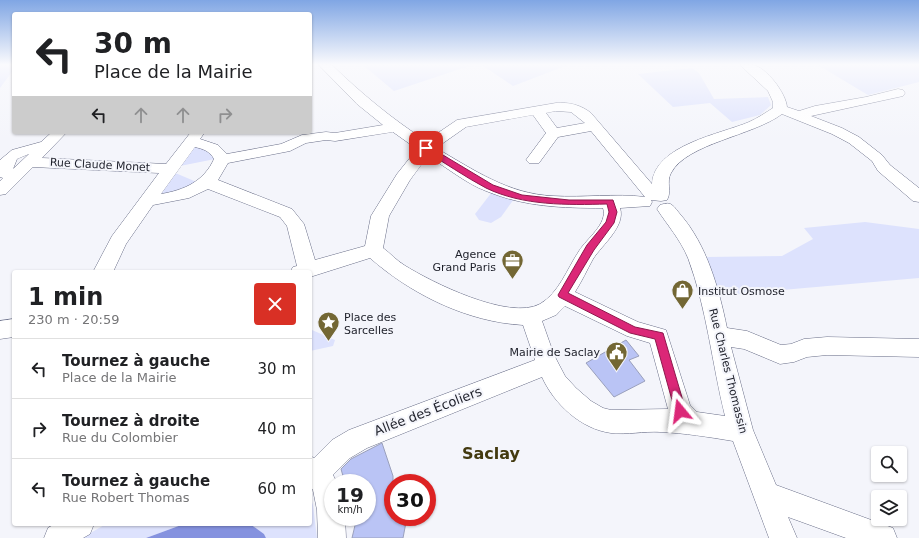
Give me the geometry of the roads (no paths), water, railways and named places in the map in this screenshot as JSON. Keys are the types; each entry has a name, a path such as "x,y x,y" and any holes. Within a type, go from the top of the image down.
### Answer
{"street":[{"path":"351,90 362,101 426,148 490,187 521,197 569,203 656,200 661,177 665,168 673,160 706,142 768,118 780,109"},
{"path":"773,90 780,101 780,109"},
{"path":"799,116 815,110 866,101 898,93"},
{"name":"Rue Charles Thomassin","path":"374,250 376,226 380,216 403,178 426,148 451,129 462,123 563,106 582,112 656,200 681,227 697,258 712,305 741,430 782,538"},
{"path":"780,109 854,140 877,158 884,168 919,197"},
{"path":"536,110 553,133"},
{"path":"534,160 553,133 594,126"},
{"path":"222,159 285,148 302,139 326,136 335,137 396,127"},
{"path":"0,190 58,134"},
{"path":"104,270 118,241 150,200 194,137 214,148 222,159"},
{"path":"14,176 5,173 4,167 6,161 14,154 46,145"},
{"path":"150,200 182,195 207,182 214,175 222,159"},
{"name":"Rue Claude Monet","path":"29,162 171,169"},
{"path":"207,182 286,213 295,224 304,270"},
{"path":"307,270 374,250 396,269 410,278 483,311 507,316 530,316 542,313 562,295 590,248 610,223 613,212 610,202"},
{"path":"562,295 634,330 659,336 680,411 691,423"},
{"path":"530,316 548,365 563,390 576,403 593,415 607,420 653,420 691,423 741,430"},
{"path":"0,330 12,328"},
{"path":"718,336 747,340 780,354 794,353 804,348 827,346 919,348"},
{"name":"Allée des Écoliers","path":"314,470 341,449 358,439 548,365"},
{"path":"314,470 324,485 330,506 332,538"},
{"path":"766,495 883,538"},
{"path":"58,538 77,526"}],"water":[{"path":"179,526 253,526 264,534 266,538 146,538"}],"place":[{"name":"Agence Grand Paris","path":"512,280"},
{"name":"Institut Osmose","path":"682,310"},
{"name":"Place des Sarcelles","path":"328,342"},
{"name":"Mairie de Saclay","path":"616,372"}],"district":[{"name":"Saclay","path":"491,453"}]}
